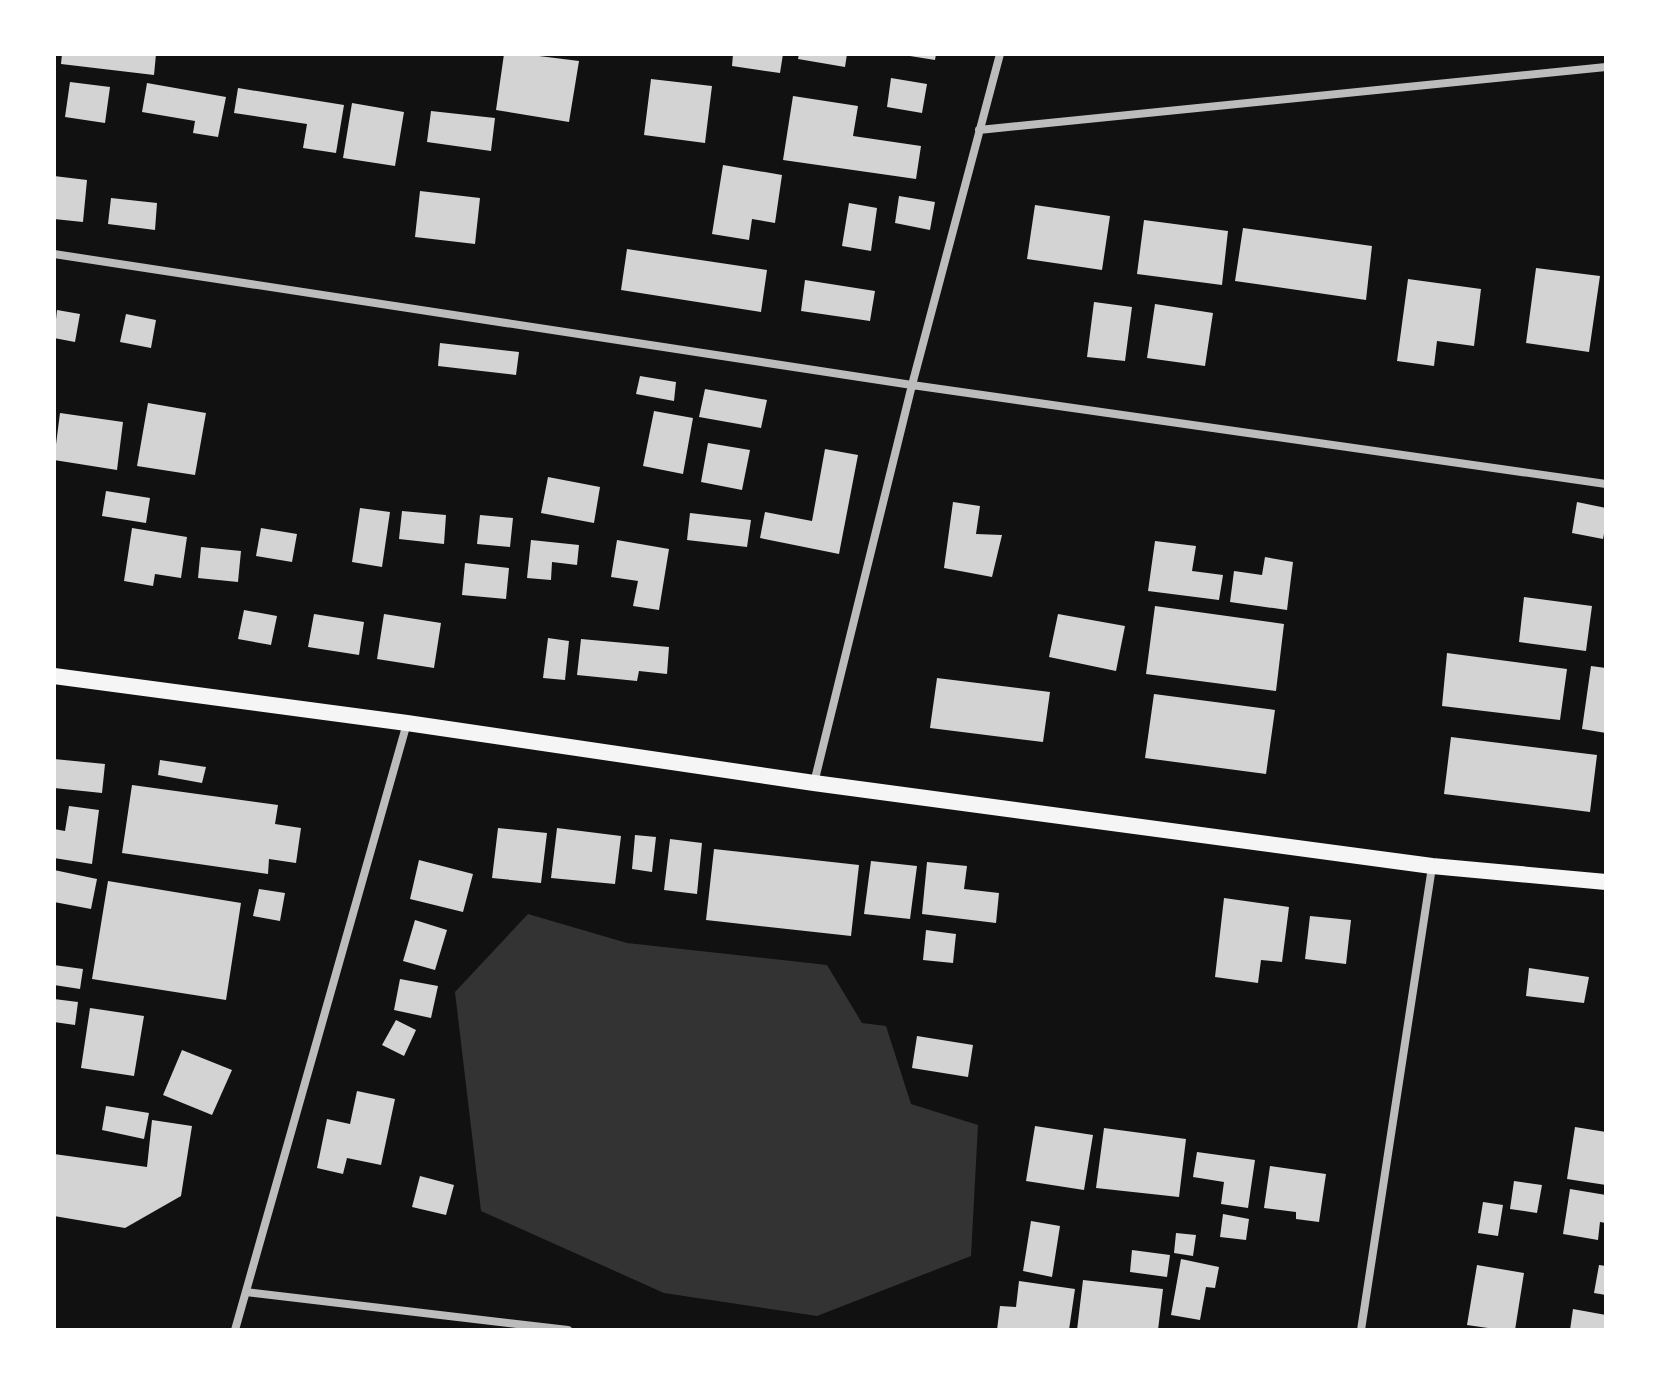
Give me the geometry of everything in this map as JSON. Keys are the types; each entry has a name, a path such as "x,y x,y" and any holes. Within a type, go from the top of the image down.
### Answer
{"main road":[{"path":"54,676 1432,866 1606,882"}],"street":[{"path":"814,783 912,385 1000,54"},
{"path":"979,130 1606,67"},
{"path":"54,254 912,385 1606,484"},
{"path":"235,1330 407,723"},
{"path":"1361,1330 1432,866"},
{"path":"246,1292 568,1330"}],"shaded area":[{"path":"528,914 627,943 827,965 862,1023 886,1026 911,1104 978,1125 971,1256 817,1316 664,1293 481,1211 455,992"}],"building":[{"path":"62,54 156,54 154,75 61,64"},
{"path":"504,54 539,54 579,61 569,122 496,110"},
{"path":"733,54 783,54 780,73 732,66"},
{"path":"799,54 847,54 845,67 798,59"},
{"path":"910,54 936,54 935,60"},
{"path":"891,78 927,84 922,113 887,107"},
{"path":"651,79 712,86 705,143 644,135"},
{"path":"70,82 110,87 105,123 65,117"},
{"path":"147,83 226,97 218,137 193,133 195,121 142,112"},
{"path":"238,88 344,105 336,153 303,148 307,124 234,113"},
{"path":"793,96 858,106 853,136 921,146 916,179 783,160"},
{"path":"352,103 404,112 395,166 343,158"},
{"path":"431,111 495,118 491,151 427,142"},
{"path":"723,165 782,175 775,223 752,219 749,240 712,234"},
{"path":"54,176 87,180 83,222 54,219"},
{"path":"420,191 480,198 475,244 415,237"},
{"path":"899,196 935,202 930,230 895,223"},
{"path":"111,198 157,203 155,230 108,224"},
{"path":"849,203 877,208 871,251 842,246"},
{"path":"1035,205 1110,216 1102,270 1027,259"},
{"path":"1144,220 1228,231 1222,285 1137,274"},
{"path":"1243,228 1372,246 1366,300 1235,281"},
{"path":"627,249 767,270 761,312 621,290"},
{"path":"1536,268 1600,276 1589,352 1526,343"},
{"path":"1408,279 1481,289 1474,346 1437,341 1434,366 1397,361"},
{"path":"805,280 875,291 870,321 801,311"},
{"path":"1094,302 1132,307 1125,361 1087,357"},
{"path":"1155,304 1213,313 1205,366 1147,358"},
{"path":"57,310 80,314 75,342 54,338"},
{"path":"126,314 156,320 151,348 120,342"},
{"path":"440,343 519,352 516,375 438,366"},
{"path":"640,376 676,382 674,401 636,394"},
{"path":"705,389 767,400 761,428 699,417"},
{"path":"148,403 206,413 195,475 137,466"},
{"path":"654,411 693,418 683,474 643,466"},
{"path":"60,413 123,422 117,470 54,460"},
{"path":"708,443 750,450 742,490 701,482"},
{"path":"825,449 858,455 839,554 760,538 765,512 812,521"},
{"path":"548,477 600,487 594,523 541,513"},
{"path":"106,491 150,498 146,523 102,516"},
{"path":"953,502 980,506 976,534 1002,535 992,577 944,568"},
{"path":"1577,502 1606,508 1603,539 1572,533"},
{"path":"360,508 390,512 382,567 352,562"},
{"path":"402,511 446,515 444,544 399,539"},
{"path":"690,513 751,520 747,547 687,540"},
{"path":"480,515 513,518 510,547 477,544"},
{"path":"132,528 187,537 181,578 155,574 153,586 124,581"},
{"path":"261,528 297,534 292,562 256,556"},
{"path":"531,540 579,545 577,565 552,562 551,580 527,578"},
{"path":"617,540 669,549 659,610 633,606 638,581 611,577"},
{"path":"1155,541 1196,546 1192,571 1223,575 1219,600 1148,591"},
{"path":"201,547 241,551 238,582 198,578"},
{"path":"1265,557 1293,562 1287,610 1230,602 1234,571 1262,575"},
{"path":"465,563 509,568 506,599 462,595"},
{"path":"1524,597 1592,606 1586,651 1519,642"},
{"path":"1155,606 1284,624 1276,691 1146,674"},
{"path":"244,610 277,616 271,645 238,639"},
{"path":"314,614 364,622 359,655 308,647"},
{"path":"384,614 441,623 434,668 377,659"},
{"path":"1058,614 1125,626 1116,671 1049,657"},
{"path":"548,638 569,641 565,680 543,678"},
{"path":"581,639 669,647 667,674 639,671 637,681 577,675"},
{"path":"1447,653 1567,669 1560,720 1442,706"},
{"path":"1591,666 1606,668 1606,733 1582,729"},
{"path":"937,678 1050,692 1043,742 930,728"},
{"path":"1154,694 1275,710 1266,774 1145,758"},
{"path":"1451,737 1597,755 1590,812 1444,794"},
{"path":"54,759 105,764 102,793 54,788"},
{"path":"160,760 206,767 202,783 158,775"},
{"path":"132,785 278,805 275,824 301,828 296,863 269,859 268,874 122,853"},
{"path":"69,806 99,810 92,864 54,858 54,829 65,831"},
{"path":"498,828 547,833 541,883 492,878"},
{"path":"557,828 621,836 615,884 551,878"},
{"path":"635,835 656,837 652,872 632,869"},
{"path":"670,839 702,843 697,894 664,890"},
{"path":"714,849 859,865 851,936 706,920"},
{"path":"419,860 473,874 463,912 410,899"},
{"path":"871,861 917,866 910,919 864,914"},
{"path":"927,862 967,866 964,889 999,893 996,923 922,914"},
{"path":"54,870 97,879 91,909 54,902"},
{"path":"108,881 241,903 226,1000 92,979"},
{"path":"259,889 285,893 280,921 253,916"},
{"path":"1224,898 1289,907 1282,962 1261,960 1258,983 1215,977"},
{"path":"1310,916 1351,920 1346,964 1305,959"},
{"path":"415,920 447,930 435,970 403,961"},
{"path":"926,930 956,934 953,963 923,960"},
{"path":"54,965 83,969 80,989 54,985"},
{"path":"1529,968 1589,977 1584,1003 1526,996"},
{"path":"400,979 438,986 431,1018 394,1010"},
{"path":"54,999 78,1002 75,1025 54,1022"},
{"path":"90,1008 144,1016 134,1076 81,1068"},
{"path":"396,1020 416,1030 404,1056 382,1045"},
{"path":"917,1036 973,1045 968,1077 912,1068"},
{"path":"182,1050 232,1070 212,1115 163,1095"},
{"path":"357,1091 395,1099 381,1165 347,1158 343,1174 317,1168 327,1119 350,1124"},
{"path":"106,1106 149,1113 144,1139 102,1130"},
{"path":"152,1120 192,1126 181,1196 125,1228 54,1216 54,1154 147,1167"},
{"path":"1035,1126 1093,1135 1084,1190 1026,1181"},
{"path":"1575,1127 1606,1132 1606,1185 1567,1179"},
{"path":"1104,1128 1186,1139 1179,1197 1096,1188"},
{"path":"1197,1152 1255,1160 1248,1208 1221,1204 1224,1182 1193,1177"},
{"path":"1270,1166 1326,1174 1319,1222 1296,1219 1296,1212 1264,1208"},
{"path":"420,1176 454,1185 446,1215 412,1207"},
{"path":"1514,1181 1542,1185 1537,1213 1510,1209"},
{"path":"1570,1189 1606,1195 1606,1223 1600,1222 1598,1240 1563,1234"},
{"path":"1483,1202 1503,1205 1498,1236 1478,1233"},
{"path":"1223,1214 1249,1219 1246,1240 1220,1237"},
{"path":"1031,1221 1060,1226 1052,1277 1023,1271"},
{"path":"1176,1233 1196,1235 1193,1256 1174,1253"},
{"path":"1132,1250 1170,1255 1167,1277 1130,1272"},
{"path":"1181,1259 1219,1267 1215,1288 1206,1287 1200,1320 1171,1315"},
{"path":"1477,1265 1524,1273 1515,1330 1467,1325"},
{"path":"1599,1265 1606,1266 1606,1295 1594,1293"},
{"path":"1083,1280 1163,1289 1158,1330 1077,1330"},
{"path":"1019,1281 1075,1289 1069,1330 997,1330 1000,1306 1016,1307"},
{"path":"1573,1309 1606,1315 1606,1330 1570,1330"}]}
